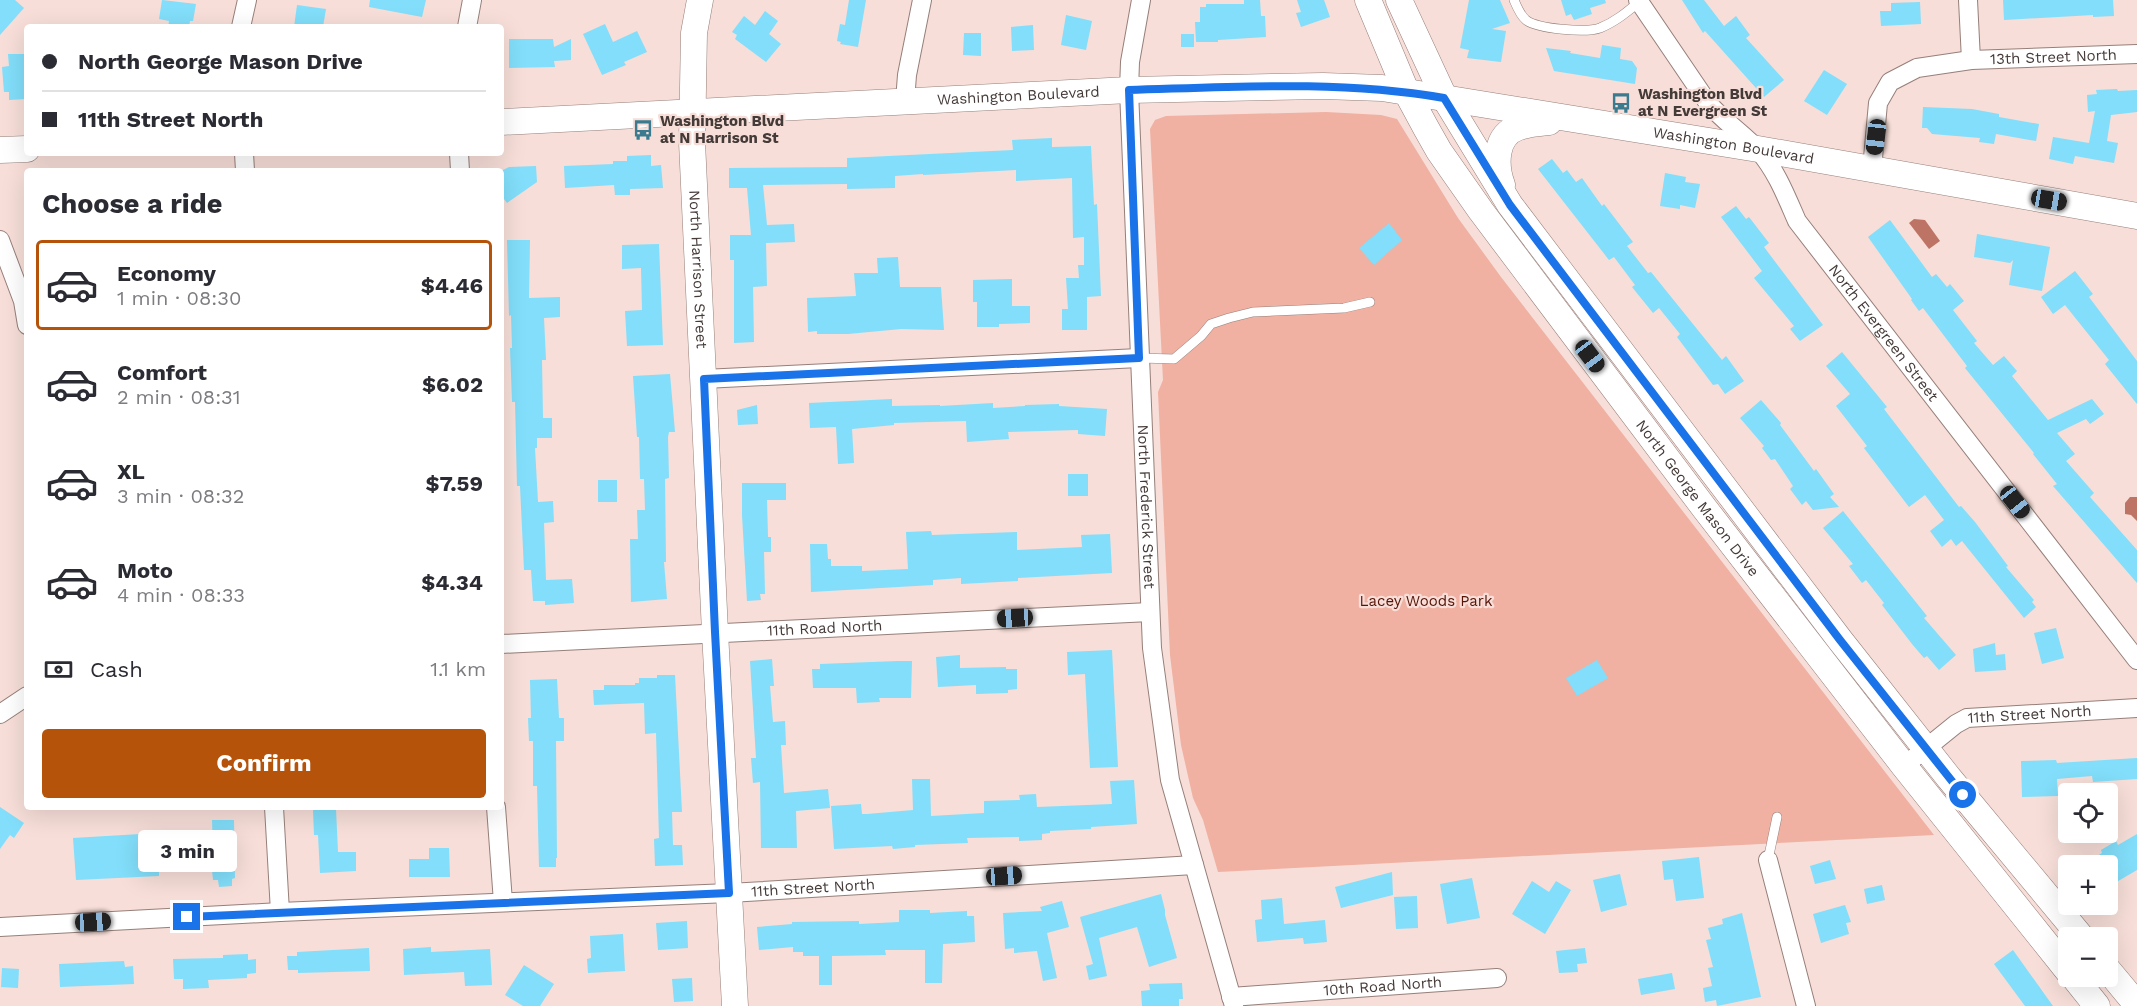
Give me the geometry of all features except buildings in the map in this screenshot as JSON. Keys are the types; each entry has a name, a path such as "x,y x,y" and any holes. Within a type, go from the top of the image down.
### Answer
{"main road":[{"name":"North Harrison Street","path":"700,0 694,33 691,112 735,1006"},
{"name":"North George Mason Drive","path":"1368,0 1406,91 1439,151 1481,211 1705,509 1904,766 2058,958"},
{"name":"North George Mason Drive","path":"1399,0 1444,98 1510,205 1818,612 1926,749 2073,927"},
{"name":"Washington Boulevard","path":"504,122 1129,90 1323,86 1406,91 1758,149 2137,216"},
{"path":"1510,205 1496,169 1499,148 1506,136 1519,127 1546,122 1580,121"},
{"path":"0,150 24,149"},
{"path":"2118,982 2137,1005"},
{"path":"2082,987 2097,1006"}],"street":[{"path":"242,24 247,0"},
{"path":"468,24 472,0"},
{"path":"904,101 922,0"},
{"name":"North Frederick Street","path":"1141,0 1130,62 1129,90 1150,612 1158,705 1170,780 1233,1002"},
{"path":"1968,0 1971,60"},
{"name":"North Evergreen Street","path":"1639,1 1708,103 1758,149 1775,173 1797,221 2137,660"},
{"name":"13th Street North","path":"1872,169 1878,103 1890,82 1917,68 1971,60 2137,54"},
{"path":"0,240 24,307"},
{"path":"704,379 1139,358"},
{"name":"11th Road North","path":"504,644 1150,612"},
{"path":"0,714 24,698"},
{"name":"11th Street North","path":"1904,766 1956,724 1972,717 2137,708"},
{"path":"274,810 280,912"},
{"path":"496,810 503,902"},
{"path":"1768,860 1806,1006"},
{"name":"11th Street North","path":"0,927 280,912 729,893 1194,865"},
{"name":"10th Road North","path":"1233,1002 1497,978"}],"lane":[{"path":"1514,0 1526,20 1535,24 1579,31 1598,29 1623,15 1639,1"},
{"path":"1139,358 1174,358 1201,336 1211,324 1253,312 1344,308 1370,302"},
{"path":"1768,860 1777,817"}],"green space":[{"name":"Lacey Woods Park","path":"1326,112 1381,115 1397,119 1458,218 1501,277 1934,835 1218,872 1203,820 1193,798 1181,745 1170,655 1158,392 1163,380 1150,129 1155,120 1166,116"}],"shaded area":[{"path":"1914,219 1925,220 1940,241 1929,249 1909,223"},
{"path":"2130,497 2137,497 2137,521 2131,515 2125,514 2125,503"}],"place":[{"name":"Washington Blvd at N Evergreen St","path":"1621,103"},
{"name":"Washington Blvd at N Harrison St","path":"643,130"}],"route":[{"path":"187,917 729,893 704,379 1139,358 1129,90 1323,86 1382,88 1444,98 1510,205 1840,640 1963,795"}]}
